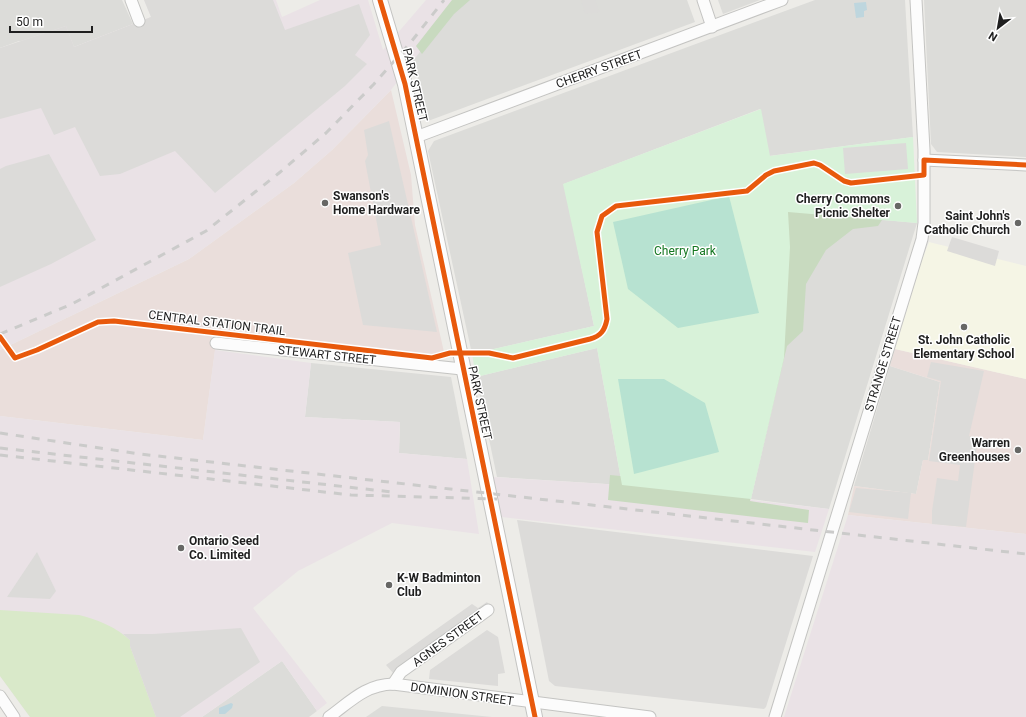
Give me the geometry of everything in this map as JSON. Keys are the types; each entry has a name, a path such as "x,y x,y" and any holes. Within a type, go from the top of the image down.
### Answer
{"street":[{"path":"131,0 139,22"},
{"name":"PARK STREET","path":"380,0 395,45 416,137 462,369 533,710"},
{"path":"702,0 712,27"},
{"name":"CHERRY STREET","path":"416,137 782,0"},
{"name":"STRANGE STREET","path":"775,717 922,239 924,223 924,160 916,0"},
{"path":"924,160 1026,165"},
{"name":"STEWART STREET","path":"216,343 462,369"},
{"name":"AGNES STREET","path":"393,684 401,672 488,610"},
{"path":"332,716 369,688 393,684"},
{"name":"DOMINION STREET","path":"393,684 533,710 650,717"},
{"path":"0,696 14,717"}],"shaded area":[{"path":"0,0 122,0 133,24 74,47 19,41 0,48"},
{"path":"144,0 276,0 282,17 320,0 368,0 383,50 426,0 466,0 435,32 391,90 332,150 294,183 189,259 0,350 0,48 66,26 74,47 151,17"},
{"path":"144,0 273,0 285,30 359,4 370,35 355,55 367,64 345,86 215,193 175,151 120,174 100,176 75,127 54,135 41,108 0,119 0,48 66,26 74,47 151,17"},
{"path":"466,0 687,0 695,22 428,121 413,60 435,32"},
{"path":"581,0 595,0 600,12 585,14"},
{"path":"718,0 760,0 723,14"},
{"path":"815,0 905,0 913,137 769,156 760,109 564,184 594,326 472,354 428,151 434,141"},
{"path":"924,0 1026,0 1026,157 937,152 931,144"},
{"path":"391,90 411,175 415,225 444,352 435,357 207,329 216,343 203,440 0,416 0,350 189,259 294,183 332,150"},
{"path":"389,121 437,332 363,325 348,253 381,245 365,161 368,155 364,130"},
{"path":"906,143 908,169 845,174 843,148"},
{"path":"49,154 96,240 51,264 0,287 0,169"},
{"path":"787,211 917,223 829,509 751,499 784,358"},
{"path":"952,237 999,251 995,266 947,251"},
{"name":"St. John Catholic Elementary School","path":"929,242 1026,266 1026,379 895,349 922,260"},
{"path":"597,348 622,485 497,477 476,377"},
{"path":"895,349 1026,379 1026,534 848,515 854,486 916,494 923,460 928,460 940,382 890,366"},
{"path":"215,350 311,363 305,417 400,422 399,453 467,459 479,534 392,523 298,571 253,608 327,703 317,711 282,661 202,717 30,717 0,676 0,416 203,440"},
{"path":"931,362 984,371 969,436 978,438 966,527 932,524 932,511 937,478 958,481 960,465 929,461 941,381 927,377"},
{"path":"311,363 451,377 467,459 399,453 400,422 305,417"},
{"path":"890,366 940,382 928,460 923,460 916,494 854,486"},
{"path":"492,477 622,485 829,509 815,552 502,517"},
{"path":"856,488 911,493 908,519 849,512"},
{"path":"848,515 1026,534 1026,717 784,717"},
{"path":"517,520 813,556 766,707 764,709 555,686 549,681"},
{"path":"37,552 56,591 50,599 7,597"},
{"path":"487,602 493,611 394,674 386,665 472,604 478,608"},
{"path":"241,628 260,662 180,717 156,717 130,646 130,640 123,634 153,634"},
{"path":"487,630 498,637 505,673 498,674 498,686 429,679 430,670"},
{"path":"282,661 317,711 309,717 202,717"},
{"path":"382,706 492,717 366,717"}],"green space":[{"path":"452,0 470,0 454,14 422,54 416,46"},
{"name":"Cherry Park","path":"761,109 770,156 913,137 917,223 788,212 790,247 784,358 751,499 622,485 597,348 476,377 472,354 594,326 563,184"},
{"path":"777,195 886,214 878,226 853,229 826,250 806,284 803,331 787,346 750,501 809,510 808,523 608,500 610,475 736,487"},
{"path":"729,196 759,313 678,328 628,289 613,222"},
{"path":"618,379 664,379 705,403 719,452 634,474"},
{"path":"0,610 79,615 93,619 119,632 130,640 130,646 156,717 30,717 0,676"}],"water":[{"path":"866,2 867,10 864,11 864,17 856,18 854,3"},
{"path":"231,703 233,704 232,708 225,714 219,714 219,708"}],"railway":[{"path":"0,334 72,304 206,231 279,173 326,133 374,84 411,42 444,0"},
{"path":"0,433 140,454 1026,554"},
{"path":"0,448 392,492"},
{"path":"0,455 351,495 497,499"}],"cycle path":[{"path":"380,0 405,84 535,717"},
{"name":"CENTRAL STATION TRAIL","path":"0,337 15,358 37,350 98,322 114,321 432,358 450,353 489,353 513,358 590,339 602,332 607,319 597,232 602,216 616,206 747,191 766,175 774,171 814,163 820,165 844,181 851,183 924,175 924,160 1026,165"}],"place":[{"name":"Swanson's Home Hardware","path":"325,203"},
{"name":"Cherry Commons Picnic Shelter","path":"898,206"},
{"name":"Saint John's Catholic Church","path":"1018,223"},
{"name":"St. John Catholic Elementary School","path":"964,327"},
{"name":"Warren Greenhouses","path":"1018,450"},
{"name":"Ontario Seed Co. Limited","path":"181,548"},
{"name":"K-W Badminton Club","path":"389,585"}]}
